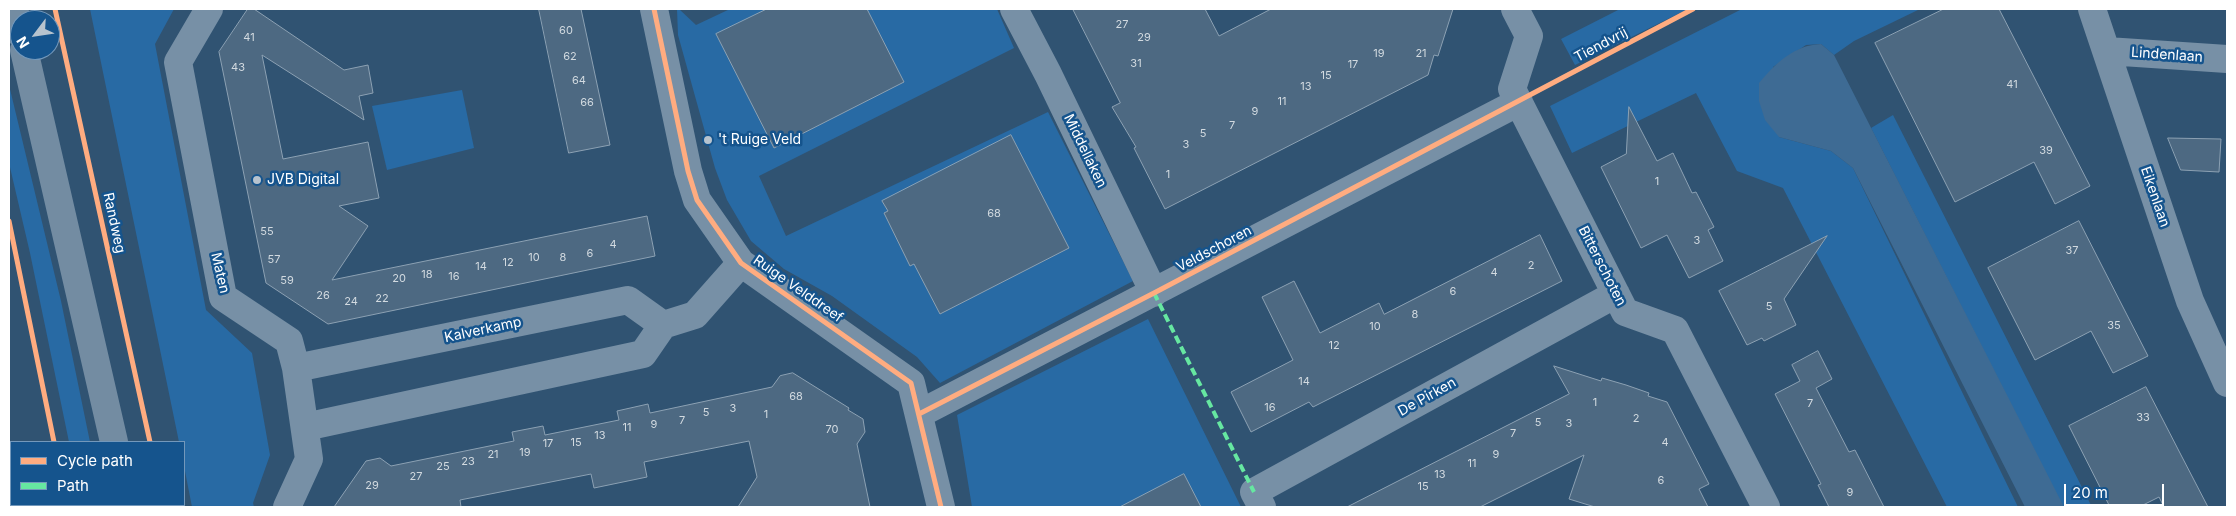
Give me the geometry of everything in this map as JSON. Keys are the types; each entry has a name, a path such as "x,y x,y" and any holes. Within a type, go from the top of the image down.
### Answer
{"main road":[{"path":"26,60 114,441"}],"street":[{"name":"Maten","path":"208,9 178,62 223,298 289,341 296,368 309,460 287,507"},
{"name":"Ruige Velddreef","path":"654,9 688,171 697,200 741,263 911,383 941,507"},
{"name":"Middellaken","path":"1014,9 1048,74 1154,293"},
{"path":"1515,9 1529,36 1512,89 1519,102"},
{"name":"Eikenlaan","path":"2092,9 2190,301 2227,383"},
{"name":"Lindenlaan","path":"2107,51 2227,60"},
{"name":"Veldschoren","path":"919,414 1519,102"},
{"name":"Bitterschoten","path":"1519,102 1625,312 1675,330 1766,507"},
{"path":"305,427 643,354 664,325 695,315 741,263"},
{"name":"De Pirken","path":"1262,507 1254,492 1616,294"},
{"name":"Kalverkamp","path":"296,368 628,300 664,325"}],"shaded area":[{"path":"90,9 174,9 155,44 206,310 252,353 270,455 253,503 254,507 192,507 185,471 185,441 179,441"},
{"path":"677,9 696,25 730,9 997,9 1014,48 759,176 786,236 1048,112 1133,281 940,383 917,357 832,296 784,269 751,241 727,200 715,168 678,35"},
{"path":"1620,9 1688,9 1575,65 1561,39"},
{"path":"1742,9 1920,9 1854,41 1834,55 1821,44 1806,45 1773,67 1779,137 1831,151 1853,168 2018,507 1947,507 1783,188 1737,171 1696,93 1572,153 1550,106"},
{"path":"1821,44 1834,55 2064,507 2025,507 1853,168 1831,151 1779,137 1765,120 1759,101 1759,83 1786,57 1802,48"},
{"path":"9,85 61,301 90,441 69,441 30,253 9,163"},
{"path":"462,90 474,148 387,170 372,106"},
{"path":"1893,115 2092,507 2063,507 1871,128"},
{"path":"1148,319 1241,507 972,507 957,415"}],"building":[{"path":"248,9 254,9 344,70 368,65 373,93 359,96 364,120 262,55 283,159 368,142 379,198 339,206 368,226 332,280 647,216 655,256 328,324 266,283 219,52"},
{"path":"539,9 581,9 610,145 569,153"},
{"path":"767,9 867,9 904,82 774,148 716,34"},
{"path":"1073,9 1205,9 1219,36 1271,9 1453,9 1438,56 1434,55 1428,75 1165,209 1134,148 1136,147 1112,107 1120,103"},
{"path":"1944,9 1999,9 2090,186 2055,204 2034,162 1955,202 1875,43"},
{"path":"1629,107 1657,161 1673,153 1692,193 1696,192 1714,227 1708,230 1723,261 1689,278 1667,235 1641,248 1601,167 1626,154"},
{"path":"1011,135 1069,248 940,314 914,264 910,266 884,213 888,211 882,201"},
{"path":"2168,138 2221,139 2219,172 2181,170"},
{"path":"2079,221 2148,356 2113,373 2091,331 2035,360 1988,268"},
{"path":"1540,235 1562,281 1313,407 1309,402 1251,432 1231,392 1293,360 1262,297 1294,281 1320,333 1379,303 1384,314"},
{"path":"1827,236 1784,299 1796,325 1764,341 1762,338 1747,345 1719,291"},
{"path":"1818,351 1832,379 1816,388 1849,452 1855,450 1884,507 1829,507 1818,485 1821,484 1775,394 1800,381 1792,365"},
{"path":"1554,366 1601,381 1602,378 1626,385 1649,393 1648,396 1667,402 1709,484 1699,489 1708,507 1595,507 1569,499 1584,455 1480,507 1347,507 1569,394"},
{"path":"793,373 849,408 848,410 863,419 865,432 857,444 870,507 738,507 757,477 749,441 644,462 647,477 594,488 591,474 460,500 461,507 334,507 366,461 380,458 391,466 514,441 512,432 543,426 545,435 619,420 617,411 648,404 650,413 772,387 780,376"},
{"path":"2146,387 2208,507 2164,507 2159,497 2139,507 2110,507 2069,426"},
{"path":"1184,474 1201,507 1120,507"}],"marked path":[{"path":"1154,293 1254,492"}],"cycle path":[{"name":"Randweg","path":"55,9 150,441"},
{"path":"654,9 688,171 697,200 741,263 911,383 941,507"},
{"name":"Tiendvrij","path":"919,414 1154,293 1693,9"},
{"path":"9,221 54,441"}],"place":[{"name":"'t Ruige Veld","path":"708,140"},
{"name":"JVB Digital","path":"257,180"}]}
